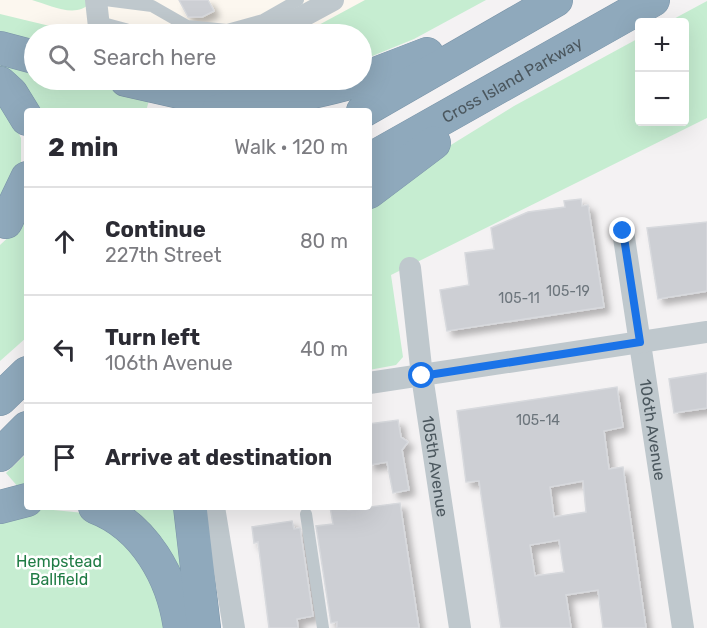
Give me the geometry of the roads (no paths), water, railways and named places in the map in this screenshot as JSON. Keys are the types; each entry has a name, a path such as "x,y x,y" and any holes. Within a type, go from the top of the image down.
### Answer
{"highway":[{"path":"368,108 555,0"},
{"name":"Cross Island Parkway","path":"372,158 642,6 666,0"},
{"path":"372,74 524,17"},
{"path":"0,48 24,54"},
{"path":"372,190 525,71"},
{"path":"0,83 11,93 24,114"},
{"path":"170,90 258,101"},
{"path":"230,108 258,101 309,95 325,90"},
{"path":"11,218 24,186"},
{"path":"0,399 24,376"},
{"path":"0,455 24,431"},
{"path":"0,507 24,501"},
{"path":"101,510 114,516 133,531 157,560 173,596 180,628"},
{"path":"190,510 204,628"}],"street":[{"path":"96,0 99,24"},
{"path":"289,24 333,0"},
{"name":"106th Avenue","path":"623,231 683,628"},
{"name":"105th Avenue","path":"410,268 422,376 460,628"},
{"path":"372,383 707,332"},
{"path":"214,510 234,628"}],"lane":[{"path":"105,0 152,6 184,24"},
{"path":"249,24 263,20 298,0"},
{"path":"306,514 323,628"}],"park label":[{"name":"Hempstead Ballfield","path":"59,570"}]}
